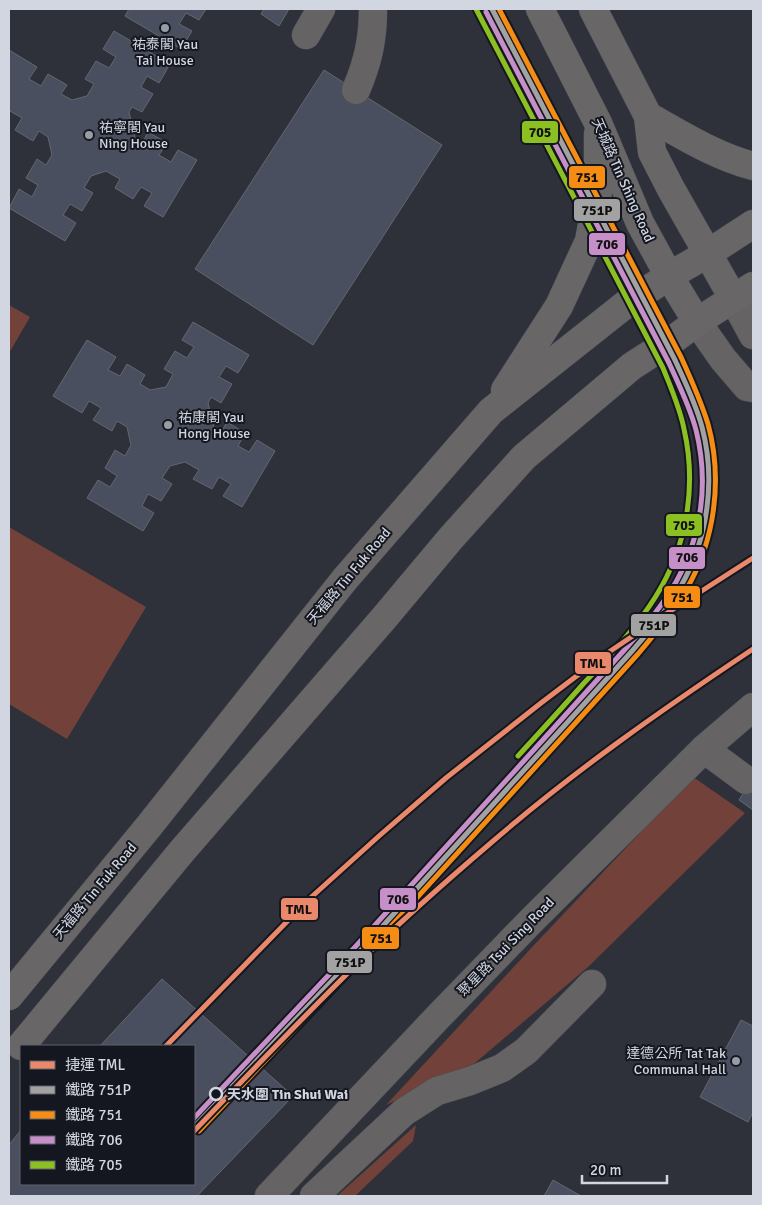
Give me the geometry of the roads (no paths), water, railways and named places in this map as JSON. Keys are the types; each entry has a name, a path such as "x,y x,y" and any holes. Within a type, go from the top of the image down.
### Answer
{"main road":[{"name":"天城路 Tin Shing Road","path":"540,9 598,123 640,223 697,322"},
{"path":"22,1045 182,851 451,538 524,457 632,366 743,292 708,254 671,189 652,152 648,116 593,9"},
{"path":"648,116 722,155 753,166"},
{"path":"491,411 560,306 589,242 598,192 598,123"},
{"name":"天福路 Tin Fuk Road","path":"9,996 149,826 345,579 491,411 626,304 753,224"},
{"path":"9,1061 20,1047"}],"street":[{"path":"306,35 321,9"},
{"path":"356,90 365,70 370,47 373,9"},
{"path":"743,292 753,335"},
{"path":"697,322 723,359 747,388 753,388"},
{"name":"聚星路 Tsui Sing Road","path":"271,1196 438,1017 531,921 704,749 753,707"},
{"path":"704,749 746,780"},
{"path":"314,1196 404,1112 437,1091 470,1081 502,1068 526,1051 592,984"}],"metro line":[{"name":"TML","path":"167,1045 307,901 446,778 603,656 753,558"},
{"name":"TML","path":"195,1130 355,966 405,918 474,857 587,766 686,694 753,649"}],"rail line":[{"name":"705","path":"476,9 663,368 675,398 688,450 689,494 686,515 682,536 667,577 640,619 622,641 518,756"},
{"name":"751P","path":"195,1126 361,950 633,650 676,595 698,548 707,508 709,488 706,447 700,418 675,360 492,9"},
{"name":"751","path":"199,1131 365,955 638,654 686,590 696,571 710,530 714,509 715,466 713,445 699,398 681,357 499,9"},
{"name":"706","path":"195,1117 356,946 628,646 671,591 692,546 701,508 702,489 700,450 694,421 669,363 486,12"}],"place":[{"name":"祐泰閣 Yau Tai House","path":"165,28"},
{"name":"祐寧閣 Yau Ning House","path":"89,135"},
{"name":"祐康閣 Yau Hong House","path":"168,425"},
{"name":"達德公所 Tat Tak Communal Hall","path":"736,1061"},
{"name":"天水圍 Tin Shui Wai","path":"216,1094"}]}
